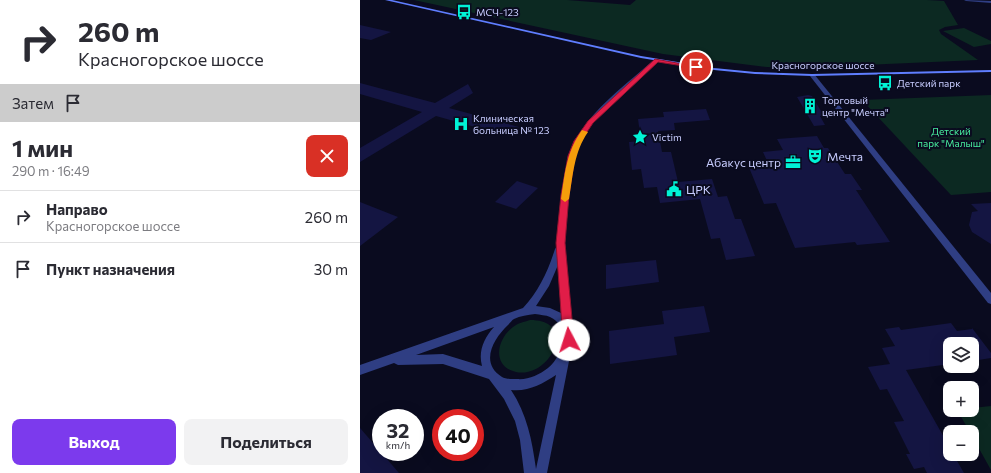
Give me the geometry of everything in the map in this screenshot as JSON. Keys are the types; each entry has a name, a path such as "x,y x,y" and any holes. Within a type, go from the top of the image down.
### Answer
{"main road":[{"name":"Красногорское шоссе","path":"387,0 657,60 733,71 812,75 991,71"}],"street":[{"path":"966,0 991,2"},
{"path":"541,473 569,340 561,243 565,195 572,156 578,141 590,122 657,60"},
{"path":"812,75 991,300"},
{"path":"530,473 528,451 522,422 511,399 486,365 485,355 493,335 500,326 509,319 522,313 540,294 548,282 554,268 561,243"},
{"path":"360,370 393,360 457,334 534,310 552,313 562,320 568,330"},
{"path":"393,360 443,359 494,377 508,385 519,386 532,383 543,378 554,370 567,350"}],"green space":[{"path":"414,0 567,0 630,5 636,0 944,1 958,25 945,27 939,30 941,34 978,60 795,68 767,67 663,54"},
{"path":"964,28 991,41 991,44 974,47 943,31"},
{"name":"Детский парк \"Малыш\"","path":"991,95 991,192 951,195 862,100"},
{"path":"530,320 545,323 553,329 556,338 554,349 548,359 539,367 528,372 516,372 508,369 503,364 499,352 500,345 503,338 513,327"},
{"path":"991,406 991,470 979,449 979,425 966,425 961,417 979,417 979,407"}],"building":[{"path":"360,25 391,32 371,40 360,38"},
{"path":"360,83 435,103 468,84 473,93 449,108 519,127 507,136 436,116 360,162 360,148 422,112 360,94"},
{"name":"Торговый центр \"Мечта\"","path":"808,95 812,96 824,116 820,116 825,125 814,126 797,97"},
{"path":"706,109 710,120 674,123 675,130 658,131 662,152 671,152 678,182 712,179 718,197 727,196 735,219 741,219 755,256 726,260 720,238 711,239 700,199 660,203 657,187 644,188 641,169 632,170 629,142 641,141 638,119 664,117 663,112"},
{"path":"817,136 824,148 828,148 845,174 851,174 862,190 856,190 890,242 857,245 855,242 795,248 776,203 764,204 748,165 768,163 763,152 783,150 777,139"},
{"path":"517,181 538,188 516,209 495,202"},
{"path":"360,202 398,217 360,246"},
{"path":"991,203 991,244 972,232 969,225 972,212 978,211 971,204"},
{"path":"656,260 659,282 606,289 606,265"},
{"path":"704,306 710,332 674,337 677,355 610,364 609,331 664,324 662,311"},
{"path":"951,323 957,331 972,328 979,337 943,337 943,365 906,370 943,436 943,461 957,461 964,473 927,473 924,467 914,469 906,454 910,454 894,422 904,421 887,389 880,390 868,367 890,364 882,348 895,346 885,329 899,327 901,330"},
{"path":"979,337 991,353 991,358 979,360"},
{"path":"360,428 372,442 372,461 389,461 399,473 360,473"}],"slow traffic":[{"path":"565,199 572,156 578,141 584,132"}],"place":[{"name":"МСЧ-123","path":"464,12"},
{"name":"Детский парк","path":"885,83"},
{"name":"Торговый центр \"Мечта\"","path":"810,106"},
{"name":"Клиническая больница № 123","path":"461,124"},
{"name":"Victim","path":"640,137"},
{"name":"Мечта","path":"815,156"},
{"name":"Абакус центр","path":"793,162"},
{"name":"ЦРК","path":"674,189"}],"route":[{"path":"569,340 561,243 565,195 572,156 578,141 590,122 657,60 696,67"}]}
